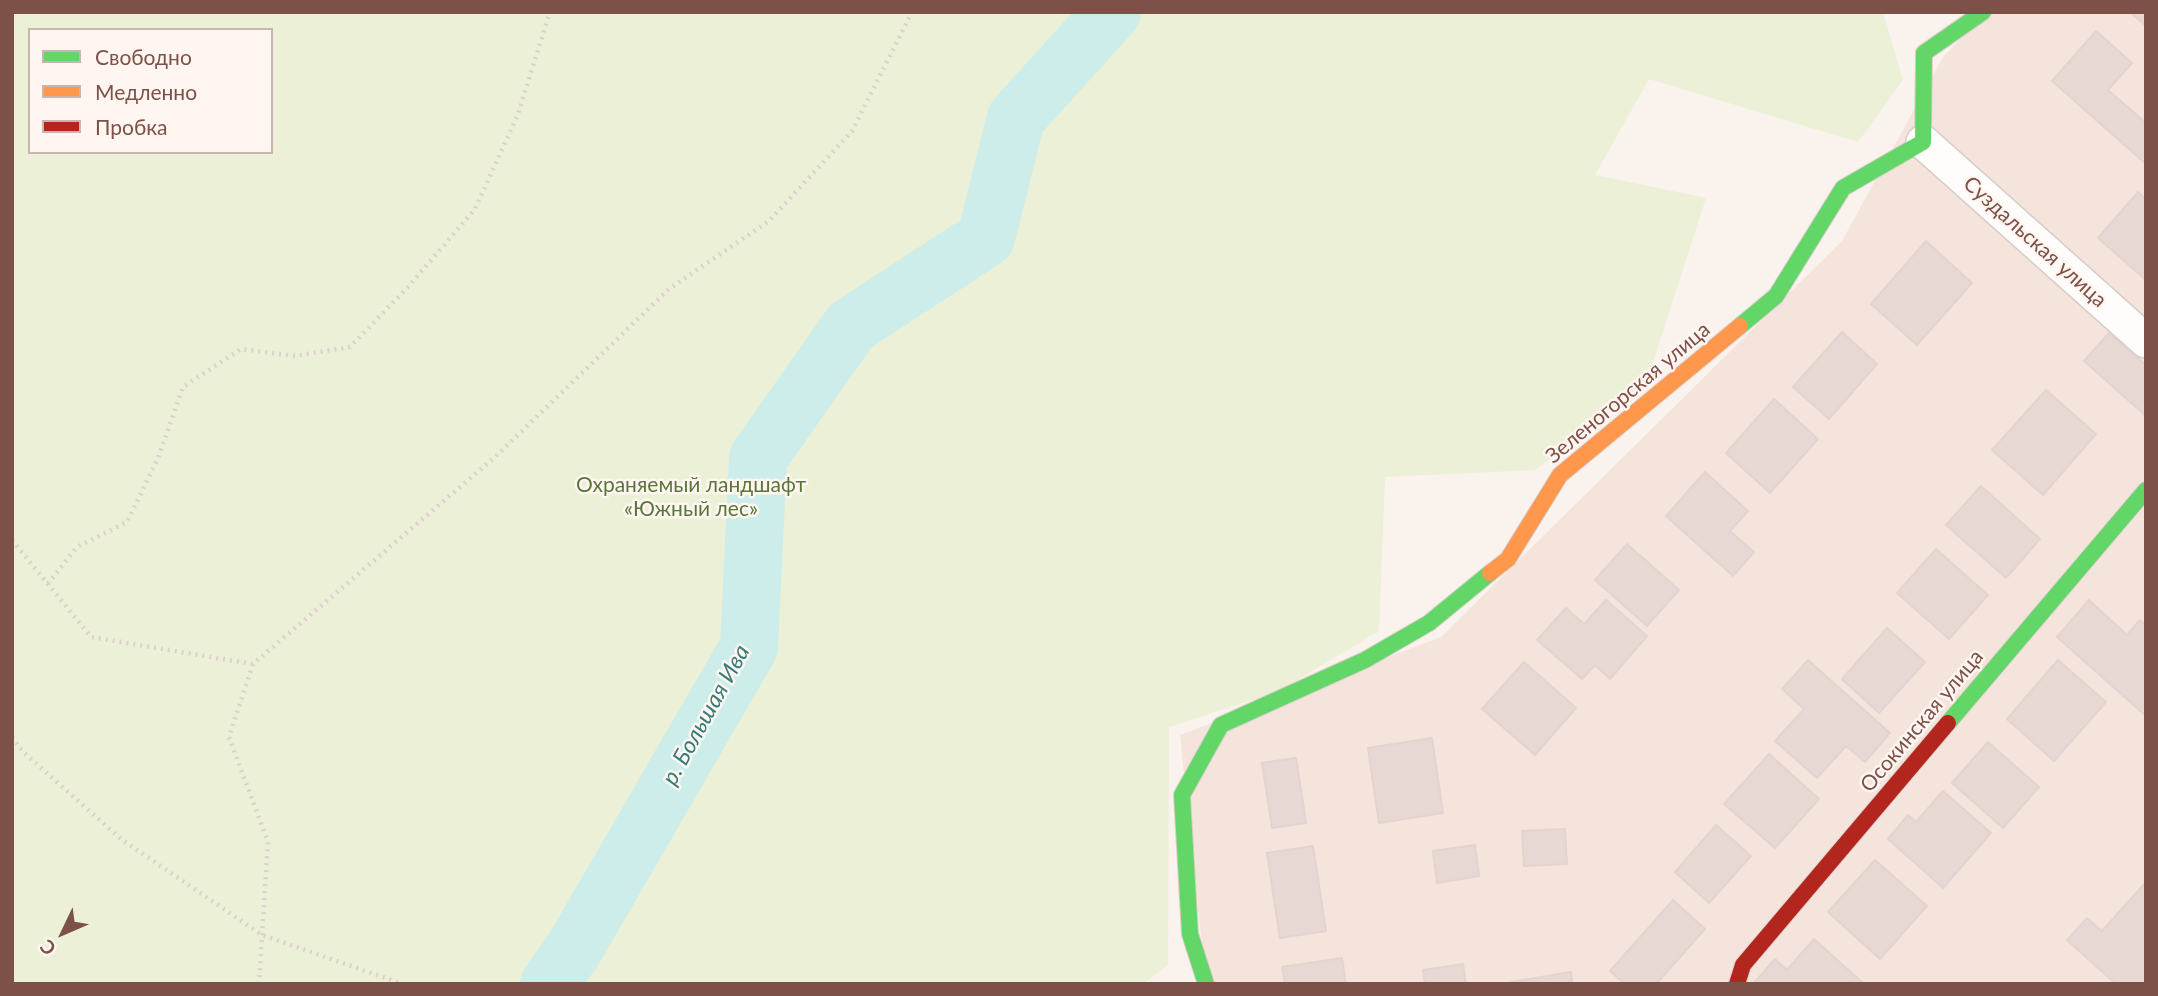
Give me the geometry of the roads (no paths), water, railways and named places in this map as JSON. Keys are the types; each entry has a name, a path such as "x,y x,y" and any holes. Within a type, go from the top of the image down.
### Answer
{"street":[{"path":"1923,142 1924,53 1983,12"},
{"name":"Суздальская улица","path":"1923,142 2146,341"},
{"name":"Зеленогорская улица","path":"1206,984 1190,934 1182,795 1222,725 1365,660 1429,623 1508,559 1560,475 1776,296 1843,188 1923,142"},
{"name":"Осокинская улица","path":"1737,984 1743,965 2146,490"}],"waterway":[{"name":"р. Большая Ива","path":"549,984 574,949 749,647 758,458 851,326 986,238 1016,118 1112,12"}],"park label":[{"name":"Охраняемый ландшафт «Южный лес»","path":"691,497"}]}
